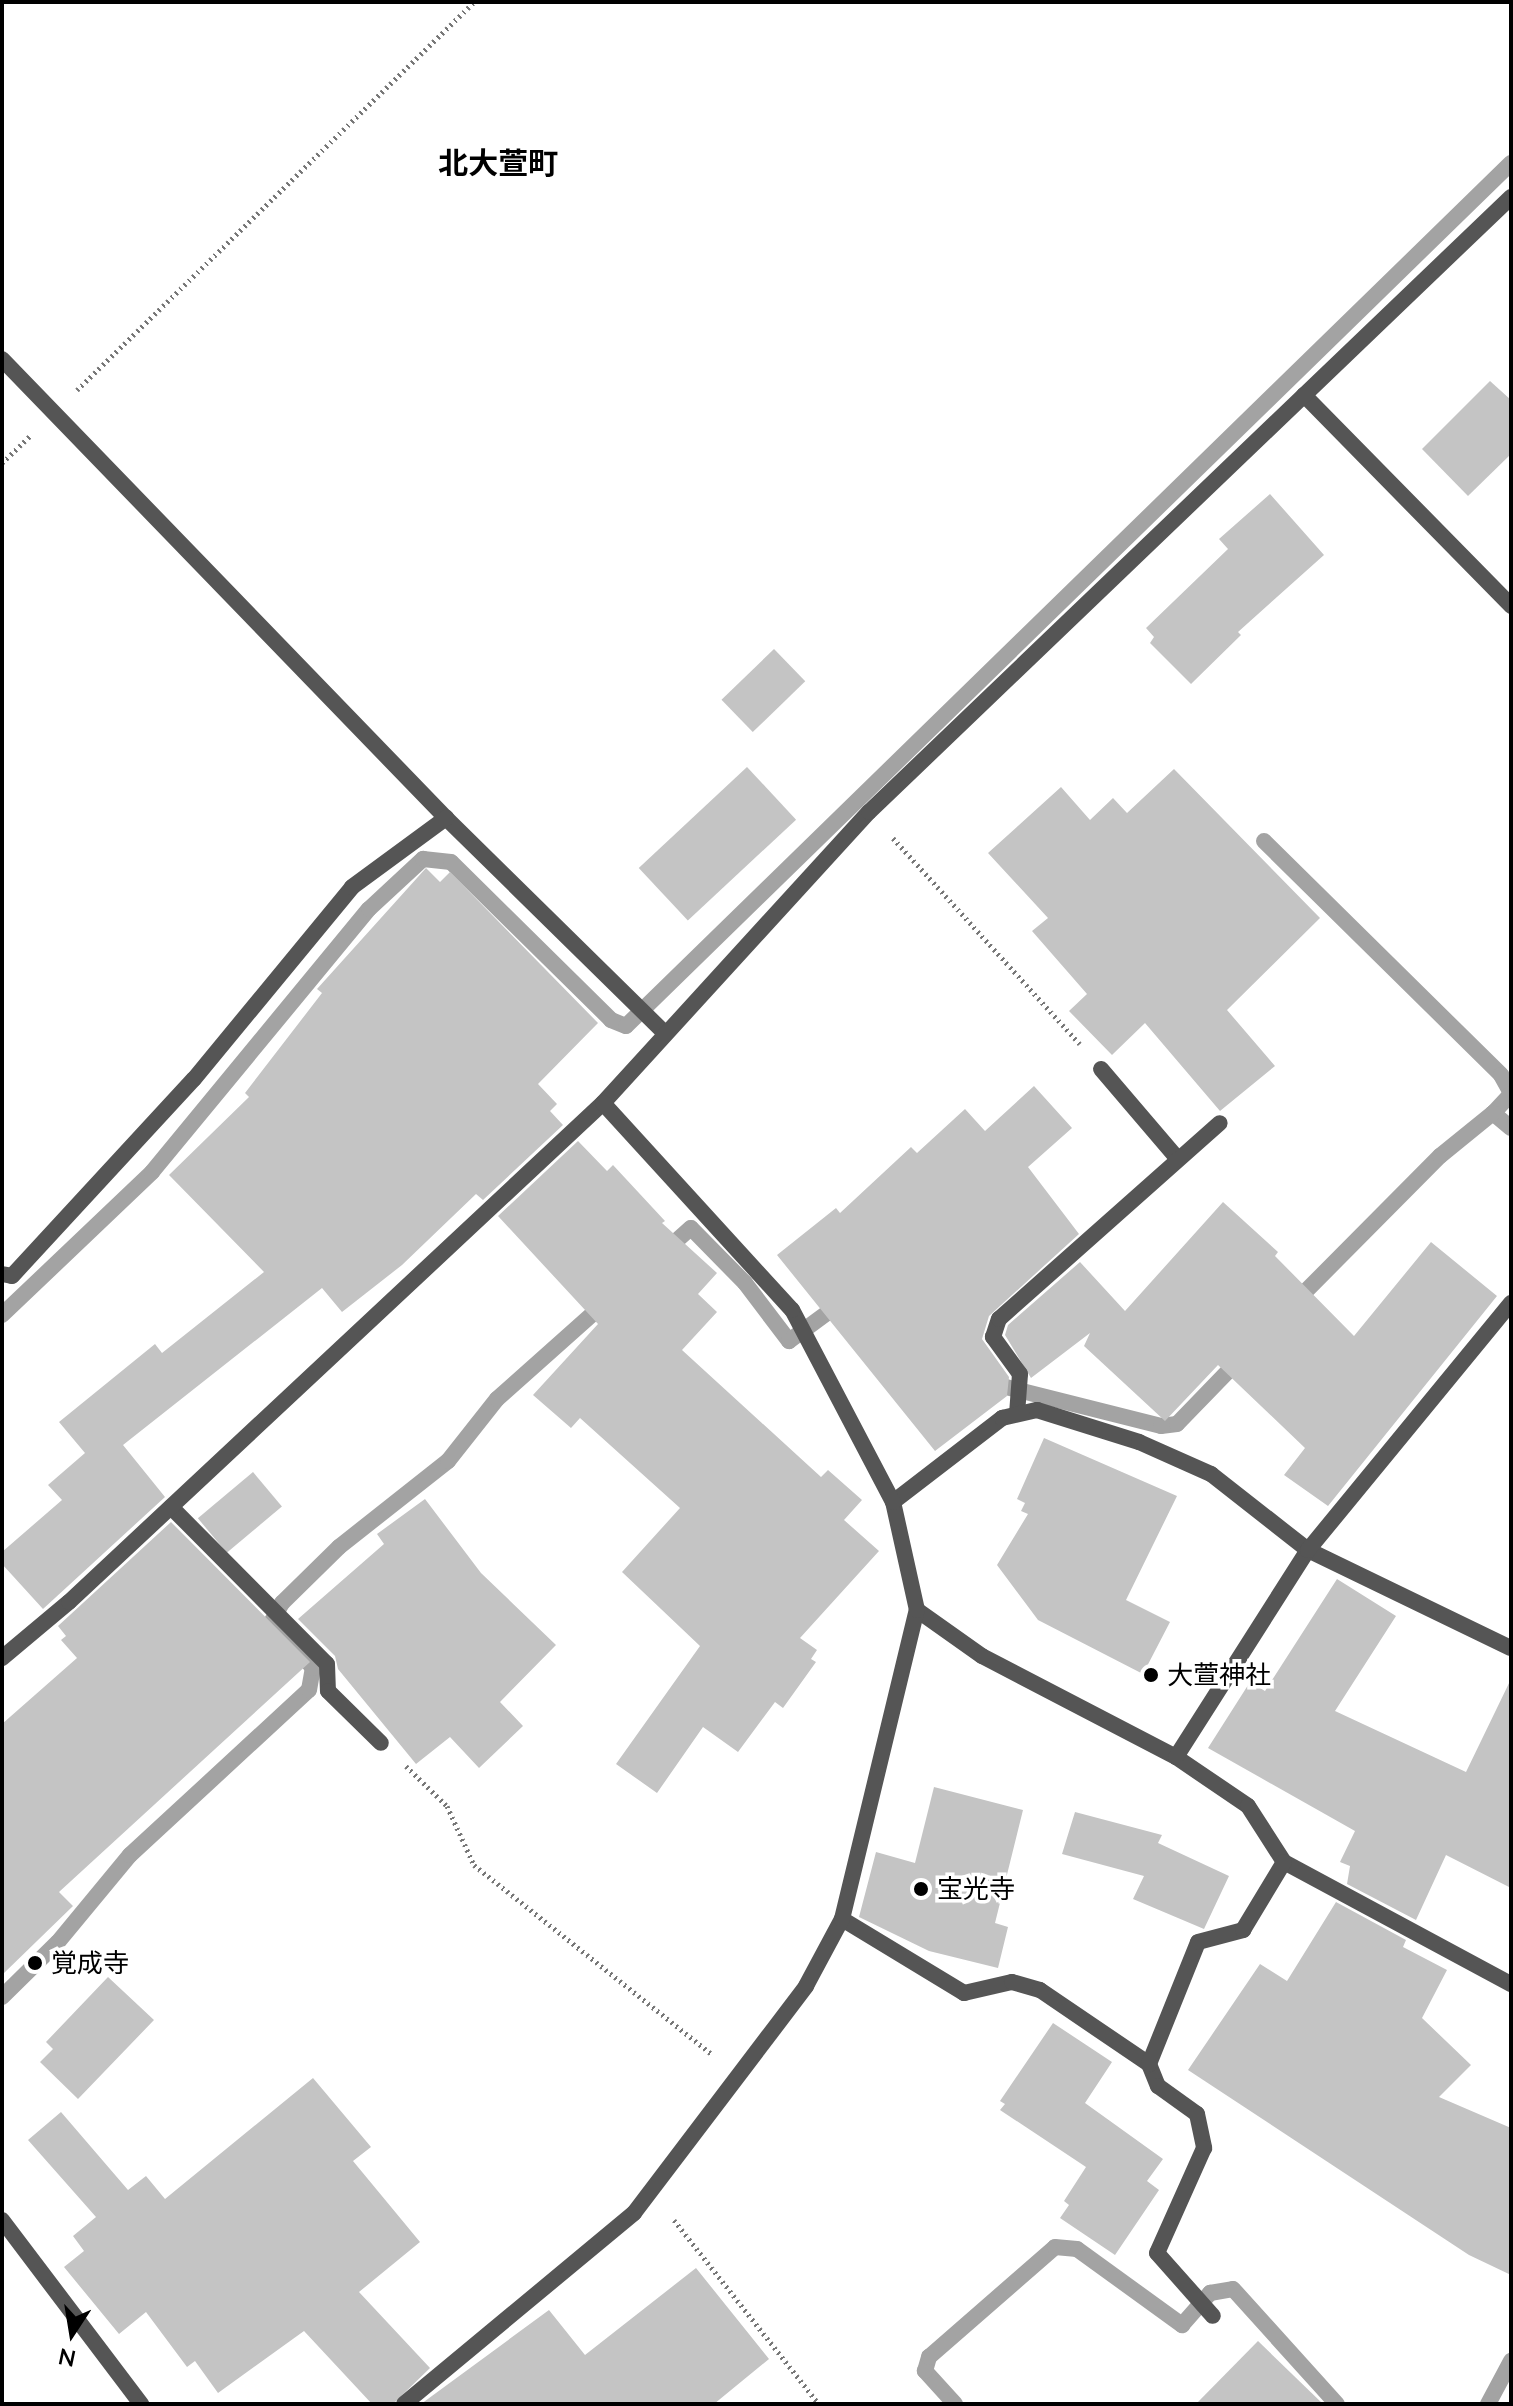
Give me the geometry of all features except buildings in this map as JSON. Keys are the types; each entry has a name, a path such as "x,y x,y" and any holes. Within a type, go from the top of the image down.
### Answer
{"street":[{"path":"2,1658 171,1507 603,1103 662,1029 869,812 1511,197"},
{"path":"2,359 446,818 662,1029"},
{"path":"1304,395 1511,606"},
{"path":"2,1274 12,1276 194,1079 352,887 446,818"},
{"path":"1101,1069 1178,1159"},
{"path":"404,2404 634,2213 741,2077 806,1986 842,1919 917,1610 893,1502 792,1310 603,1103"},
{"path":"1017,1414 1020,1374 993,1337 999,1319 1220,1123"},
{"path":"1176,1757 1308,1550 1511,1303"},
{"path":"893,1502 1002,1418 1037,1410 1139,1442 1211,1474 1308,1550 1511,1648"},
{"path":"171,1507 327,1664 328,1691 381,1743"},
{"path":"917,1610 982,1656 1176,1757 1248,1806 1284,1862 1511,1984"},
{"path":"1149,2064 1198,1942 1243,1930 1284,1862"},
{"path":"842,1919 964,1993 1012,1982 1040,1990 1149,2064 1158,2086 1197,2114 1204,2148 1157,2253 1213,2316"},
{"path":"2,2220 141,2404"}],"path":[{"path":"2,463 474,2"},
{"path":"869,812 990,940 1101,1069"},
{"path":"381,1743 447,1806 474,1865 741,2077"},
{"path":"652,2190 819,2404"}],"waterway":[{"path":"2,1315 152,1172 369,909 423,859 451,862 611,1020 626,1026 1511,163"},
{"path":"1264,841 1501,1075 1511,1093"},
{"path":"1511,1094 1493,1113 1511,1128"},
{"path":"1293,1304 1440,1156 1493,1113"},
{"path":"664,1252 691,1228 745,1283 789,1341 842,1302"},
{"path":"2,1997 58,1942 130,1855 309,1690 313,1668 272,1621 282,1603 339,1547 448,1461 497,1399 607,1301"},
{"path":"1006,1387 1161,1426 1177,1424 1241,1358"},
{"path":"955,2404 925,2371 929,2357 1055,2247 1077,2249 1182,2325 1210,2293 1233,2289 1337,2404"},
{"path":"1488,2404 1511,2361"}],"place":[{"name":"大萱神社","path":"1151,1675"},
{"name":"宝光寺","path":"921,1889"},
{"name":"覚成寺","path":"35,1963"}],"district":[{"name":"北大萱町","path":"498,162"}]}
